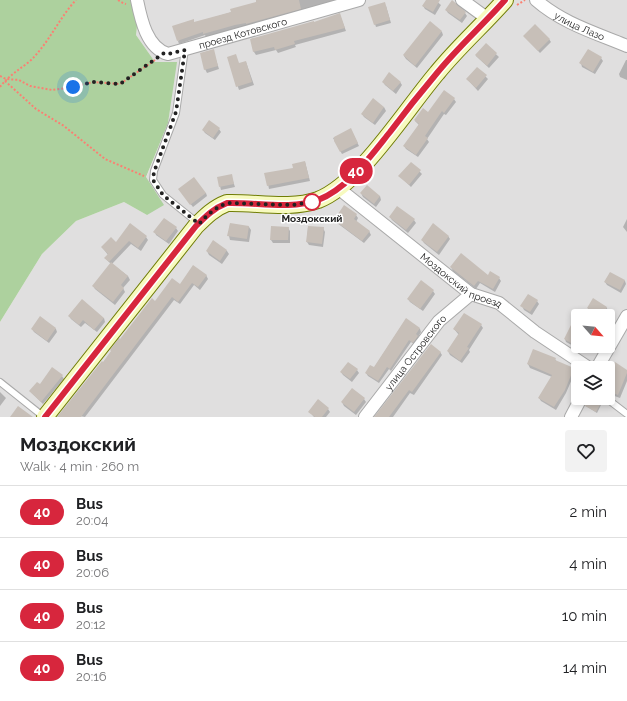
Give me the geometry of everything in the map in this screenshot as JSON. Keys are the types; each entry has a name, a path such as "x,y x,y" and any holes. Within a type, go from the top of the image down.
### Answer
{"street":[{"path":"137,0 141,19 150,40 159,51 164,53"},
{"name":"проезд Котовского","path":"164,53 168,54 185,50 359,0"},
{"path":"462,0 488,18"},
{"path":"44,417 199,224 213,210 227,203 292,205 306,203 328,195 338,188 363,164 436,73 505,0"},
{"name":"улица Лазо","path":"536,0 548,11 564,20 627,46"},
{"name":"Моздокский проезд","path":"338,188 471,294 499,303 535,332 578,361"},
{"name":"улица Островского","path":"365,417 439,321 471,294"},
{"path":"601,361 627,316"},
{"path":"571,417 577,405"}],"lane":[{"path":"185,50 176,112 154,172 153,180 163,195 199,224"},
{"path":"0,382 44,417"},
{"path":"615,405 627,414"}],"path":[{"path":"0,87 5,80 30,61 52,34 66,11 76,0"},
{"path":"5,80 20,80 30,86 52,90 93,82 120,84 164,53"},
{"path":"0,76 36,108 64,126 105,158 153,180"}],"shaded area":[{"path":"140,0 627,0 627,417 0,417 0,322 42,254 76,221 124,202 147,215 146,178 168,123 176,62 155,62 136,35"}],"green space":[{"path":"0,0 140,0 136,35 155,62 177,62 168,123 146,177 164,205 147,215 124,202 76,221 42,254 0,322"}],"building":[{"path":"256,0 299,0 301,9 246,24 235,25 203,34 203,32 177,41 172,26 194,19 194,22 231,12 230,9 256,2"},
{"path":"426,0 440,0 433,12 422,6"},
{"path":"452,0 466,12 460,20 445,10"},
{"path":"385,2 390,20 374,25 368,7"},
{"path":"340,13 345,28 294,41 295,44 275,50 274,47 253,52 250,39 314,22"},
{"path":"430,21 442,31 415,66 403,55"},
{"path":"535,24 550,39 538,51 523,36"},
{"path":"486,43 497,53 487,66 475,55"},
{"path":"214,49 218,66 204,70 200,53"},
{"path":"588,49 602,57 593,72 579,63"},
{"path":"236,54 239,63 246,61 252,82 236,87 227,57"},
{"path":"477,67 487,75 476,88 466,79"},
{"path":"389,72 401,82 393,91 382,82"},
{"path":"444,90 455,98 444,113 442,111 425,136 428,138 416,155 403,146 419,124 414,120 423,108 428,112"},
{"path":"373,98 384,107 373,123 361,114"},
{"path":"209,120 220,128 213,138 202,130"},
{"path":"351,128 358,143 340,152 334,141 334,137"},
{"path":"305,161 309,178 267,186 264,173 293,168 292,164"},
{"path":"411,162 421,170 409,185 398,176"},
{"path":"232,174 234,184 219,187 217,177"},
{"path":"194,177 206,193 190,205 178,189"},
{"path":"367,185 380,196 374,204 360,193"},
{"path":"344,205 357,214 354,219 370,231 362,241 334,220"},
{"path":"397,206 415,219 406,230 389,217"},
{"path":"164,218 177,227 166,241 153,232"},
{"path":"130,223 147,236 138,248 129,241 109,262 104,258 108,254 101,247 111,237 116,242"},
{"path":"230,223 249,226 247,239 227,236"},
{"path":"433,223 449,236 437,252 421,240"},
{"path":"271,226 289,227 288,240 270,240"},
{"path":"308,226 324,227 322,244 306,242"},
{"path":"213,240 227,250 220,261 206,251"},
{"path":"461,253 488,275 490,271 500,277 493,289 478,281 474,286 450,267"},
{"path":"111,262 128,276 121,285 124,288 113,302 92,286"},
{"path":"193,265 207,275 198,287 192,283 178,302 172,297 81,417 57,417 102,361 103,362 119,338 120,339 152,298 155,301 172,278 180,284"},
{"path":"610,272 625,280 620,290 604,282"},
{"path":"421,280 434,290 420,309 407,299"},
{"path":"528,294 538,300 530,312 520,306"},
{"path":"593,298 607,307 606,309 587,308"},
{"path":"82,299 104,318 94,330 83,320 79,325 68,316"},
{"path":"464,313 482,324 460,361 447,351 459,333 453,329"},
{"path":"40,316 56,328 47,341 31,329"},
{"path":"406,318 420,328 416,334 418,336 413,343 409,340 390,369 387,367 378,381 365,373 370,365 374,367"},
{"path":"571,325 571,343 564,339"},
{"path":"431,344 441,352 412,392 409,390 389,417 374,417"},
{"path":"533,349 556,358 555,360 571,367 571,375 565,390 554,407 538,398 552,375 527,364"},
{"path":"348,362 358,369 350,379 340,372"},
{"path":"615,362 627,370 618,395 615,394"},
{"path":"52,367 63,375 41,402 29,391 37,382 40,384"},
{"path":"352,388 365,398 354,412 341,402"},
{"path":"318,399 329,408 322,417 315,417 308,412"},
{"path":"585,405 600,405 596,412"},
{"path":"18,406 33,417 10,417"}],"bus line":[{"name":"40","path":"45,417 196,226 208,214 217,207 227,203 272,205 306,203 318,200 338,188 350,178 372,154 436,73 505,0"}],"place":[{"name":"Моздокский","path":"312,202"}],"route":[{"path":"73,87 93,82 120,84 164,53 168,54 185,50 176,112 154,172 153,180 163,195 199,224 217,207 227,203 292,205 312,202"}]}
